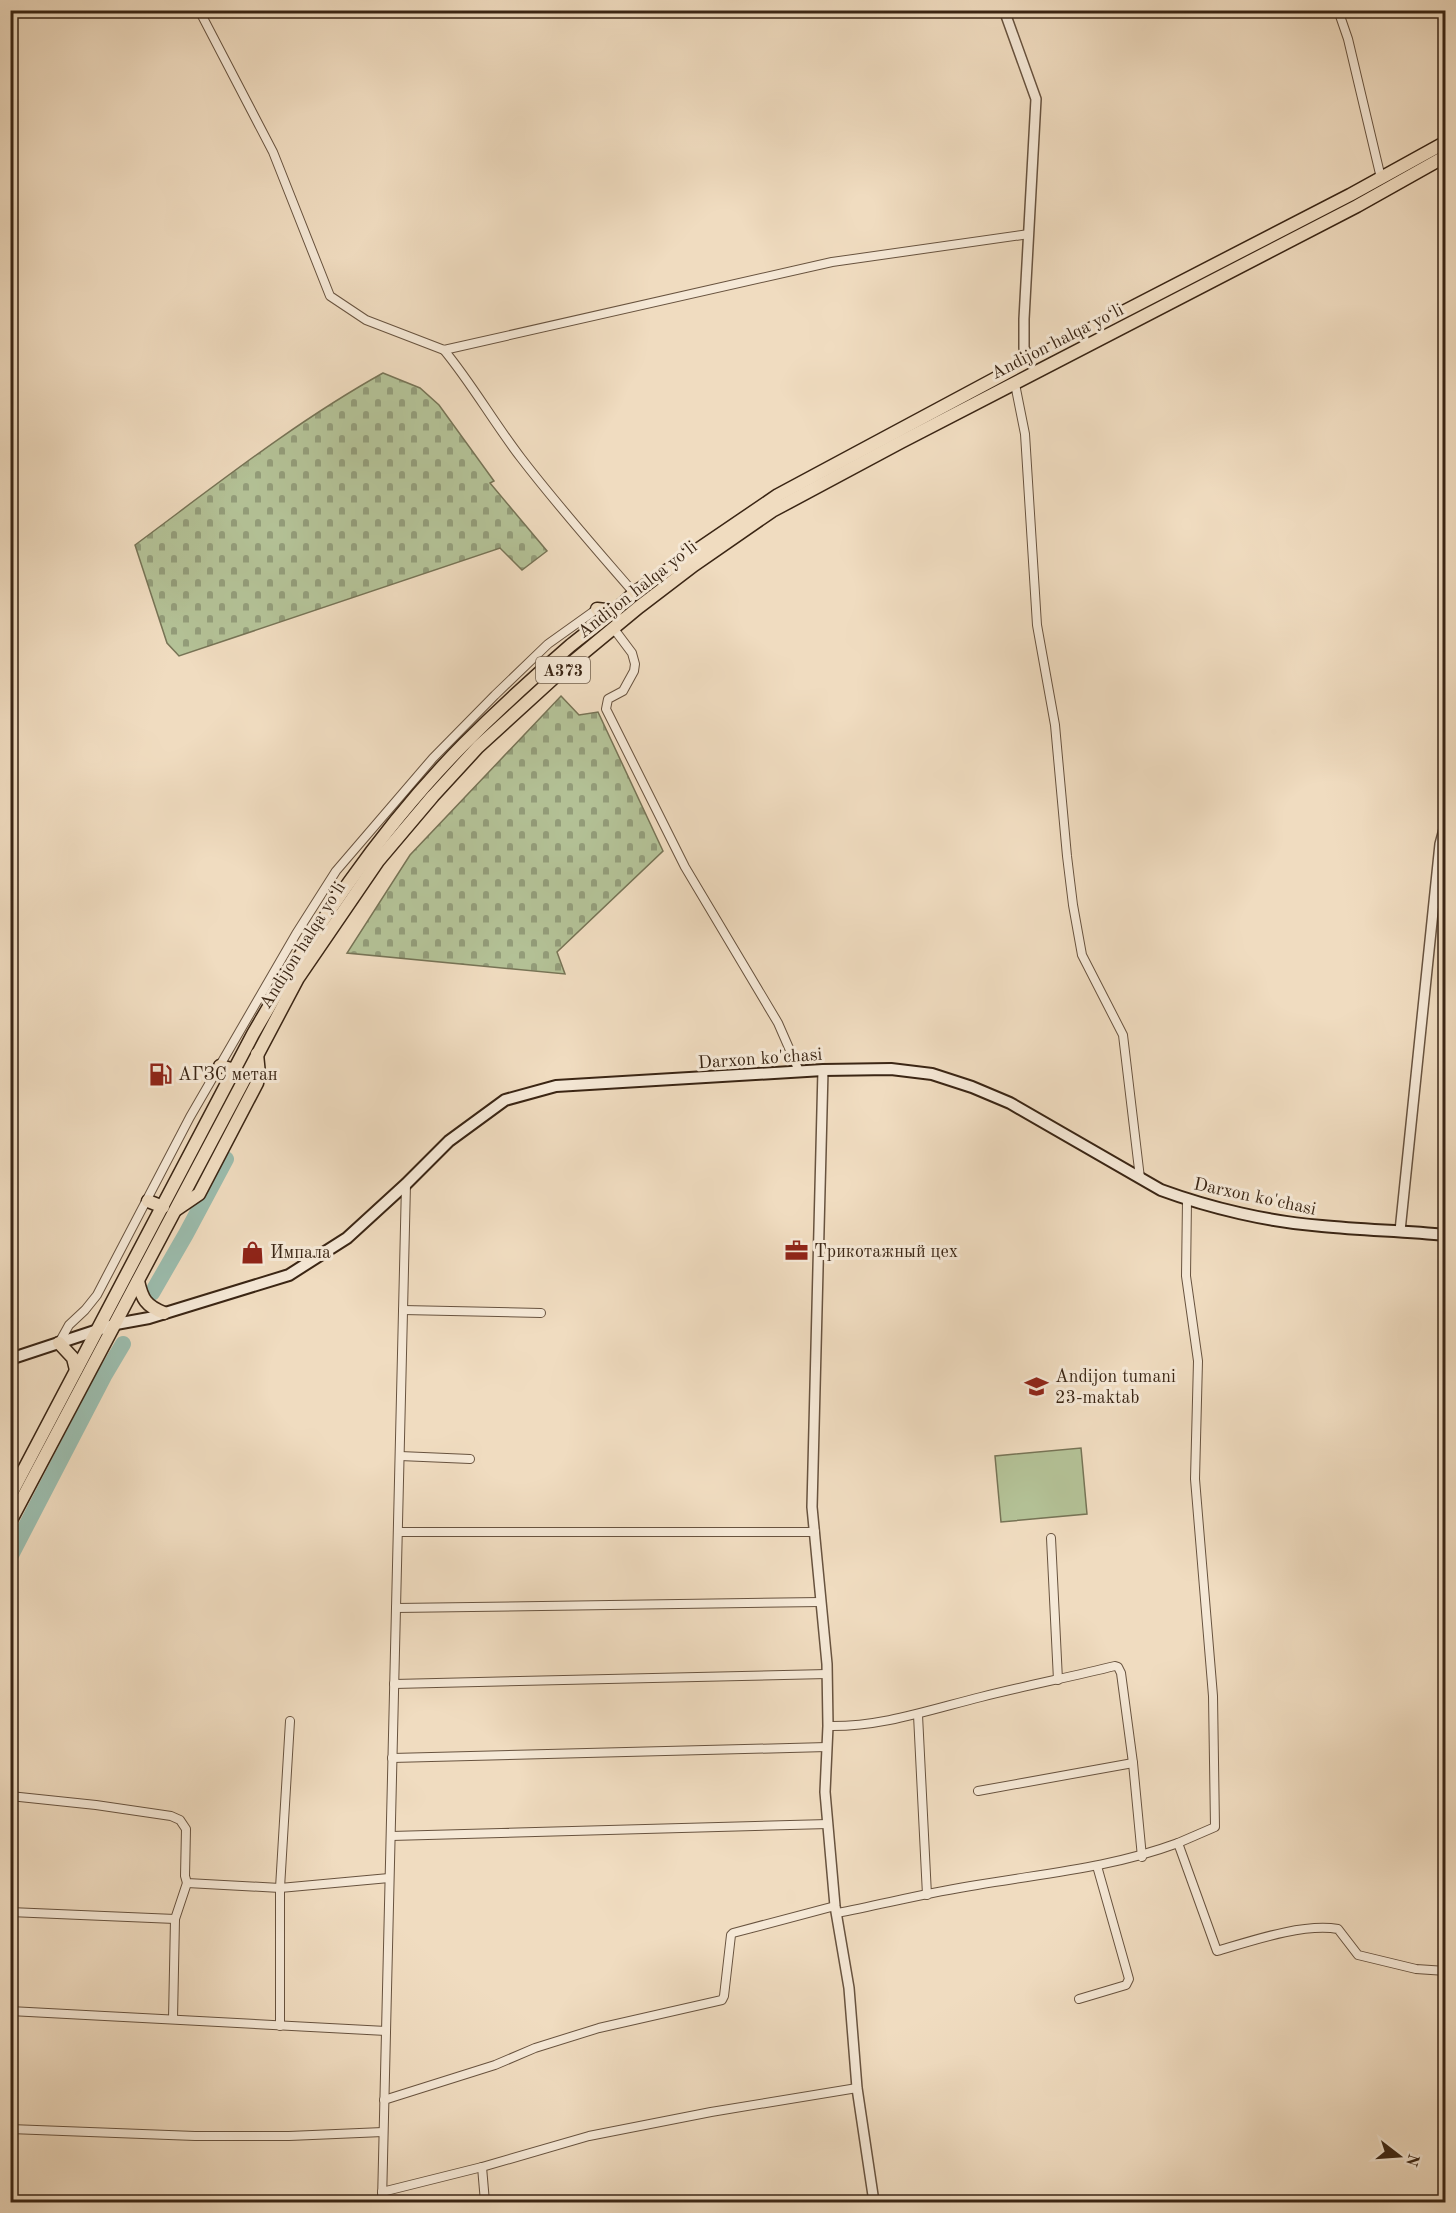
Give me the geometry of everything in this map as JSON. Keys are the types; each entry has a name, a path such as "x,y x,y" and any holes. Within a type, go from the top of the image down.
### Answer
{"highway":[{"name":"Andijon halqa yo‘li","path":"10,1496 290,969 329,909 414,796 527,683 616,611 634,593 778,495 1030,360 1382,178 1446,142"},
{"name":"Andijon halqa yo‘li","path":"10,1522 298,978 378,861 433,796 516,710 694,565 771,512 1357,206 1446,156"},
{"path":"597,609 616,611"},
{"path":"219,1066 235,1070"},
{"path":"148,1201 163,1207"},
{"path":"138,1281 142,1297 155,1310 164,1313"},
{"path":"59,1344 73,1358 76,1370"}],"main road":[{"name":"Darxon ko'chasi","path":"10,1359 116,1324 164,1313 289,1275 347,1238 449,1141 505,1100 556,1086 823,1070 891,1069 932,1074 1010,1103 1161,1190 1187,1200 1208,1206 1319,1226 1446,1235"}],"street":[{"path":"199,10 273,152 330,296 366,320 444,350 546,489 634,593"},
{"path":"1004,10 1036,99 1024,348 1030,360"},
{"path":"1338,10 1348,39 1382,178"},
{"path":"444,350 832,262 1029,234"},
{"path":"1015,384 1025,434 1037,625 1055,725 1066,856 1073,905 1082,955 1123,1035 1140,1178"},
{"path":"59,1344 69,1325 97,1295 190,1117 336,871 433,758 548,644 597,609"},
{"path":"614,628 632,652 635,664 626,687 608,699 606,709 685,867 778,1023 799,1071"},
{"path":"1400,1231 1440,844 1446,822"},
{"path":"823,1070 812,1507 827,1674 828,1726 825,1792 836,1909 849,1988 857,2088 874,2202"},
{"path":"382,2202 406,1184"},
{"path":"384,2100 503,2063 535,2048 598,2028 722,2000 733,1933 836,1909 976,1885 1060,1874 1142,1857 1215,1827 1213,1696 1195,1479 1198,1360 1186,1276 1187,1200"},
{"path":"403,1310 541,1312"},
{"path":"400,1456 470,1459"},
{"path":"398,1532 815,1532"},
{"path":"1051,1539 1059,1680"},
{"path":"396,1608 821,1602"},
{"path":"828,1726 870,1725 918,1715 981,1697 1118,1667 1121,1673 1133,1763 1142,1857"},
{"path":"394,1684 827,1674"},
{"path":"918,1715 927,1895"},
{"path":"280,2026 280,1888 290,1721"},
{"path":"392,1758 827,1747"},
{"path":"978,1791 1133,1763"},
{"path":"10,1796 96,1805 171,1816 180,1820 186,1829 185,1876 187,1882 175,1919 173,2019"},
{"path":"391,1836 828,1824"},
{"path":"1178,1844 1216,1951 1274,1935 1324,1927 1338,1929 1358,1955 1416,1969 1446,1971"},
{"path":"1079,1999 1126,1986 1129,1979 1097,1866"},
{"path":"187,1882 280,1888 389,1878"},
{"path":"10,1912 175,1919"},
{"path":"10,2011 386,2031"},
{"path":"382,2192 482,2167 589,2136 711,2112 857,2088"},
{"path":"10,2129 195,2136 289,2136 383,2132"},
{"path":"482,2167 485,2202"}],"green space":[{"path":"383,373 420,388 439,405 494,481 490,483 547,551 522,570 500,548 179,656 167,643 135,545 287,433"},
{"path":"561,696 579,715 598,712 663,851 557,952 565,974 347,953 410,855"},
{"path":"1081,1448 1087,1514 1001,1522 995,1456"}],"waterway":[{"path":"152,1293 226,1159"},
{"path":"10,1557 123,1344"}],"place":[{"name":"АГЗС метан","path":"160,1074"},
{"name":"Трикотажный цех","path":"796,1251"},
{"name":"Импала","path":"252,1252"},
{"name":"Andijon tumani 23-maktab","path":"1037,1386"}]}
